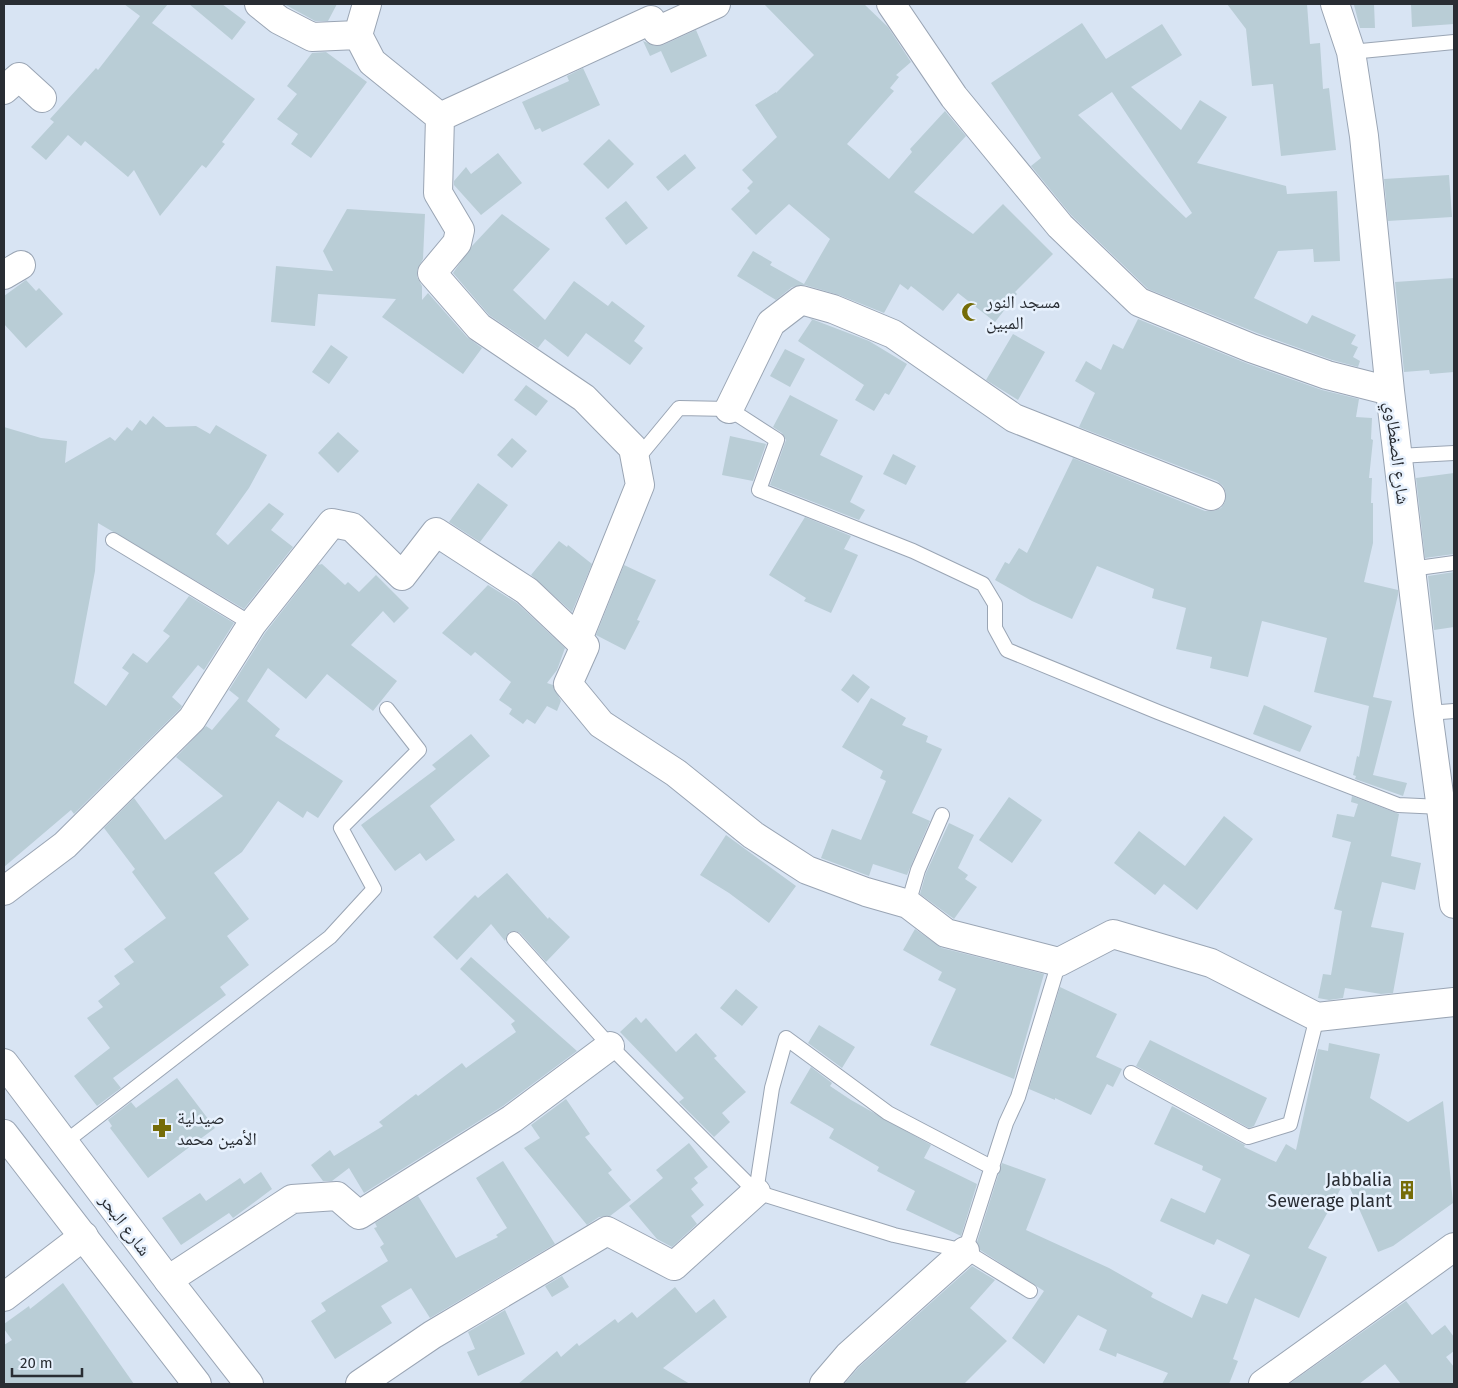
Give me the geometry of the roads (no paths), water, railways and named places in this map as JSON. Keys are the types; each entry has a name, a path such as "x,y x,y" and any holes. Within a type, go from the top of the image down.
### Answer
{"street":[{"path":"259,4 279,20 312,37 358,35"},
{"path":"367,4 358,35 372,62 440,117"},
{"path":"440,117 651,20 657,31 716,4"},
{"path":"891,4 954,96 1060,226 1139,302 1268,354 1327,375 1390,391"},
{"name":"شارع الصفطاوي","path":"1335,4 1351,52 1364,136 1390,391 1411,569 1441,712 1442,807 1454,904"},
{"path":"4,90 19,77 42,98"},
{"path":"440,117 438,193 460,230 457,243 432,273 479,327 584,398 632,448 640,485 578,639"},
{"path":"729,409 771,323 801,300 833,309 893,334 1014,418 1211,496"},
{"path":"4,891 65,845 192,719 252,624 332,523 352,527 402,576 436,532 527,591 585,646 568,684 600,724 676,773 753,835 807,870 866,892 908,904 946,933 1058,962 1114,934 1211,963 1317,1017 1454,1002"},
{"path":"168,1280 292,1199 338,1196 359,1215 512,1119 610,1046"},
{"name":"شارع البحر","path":"4,1063 249,1384"},
{"path":"4,1134 197,1384"},
{"path":"377,1381 432,1335 607,1230 674,1266 756,1192"},
{"path":"4,1297 84,1236"},
{"path":"1262,1384 1454,1247"},
{"path":"824,1384 848,1356 965,1251"}],"lane":[{"path":"1351,52 1454,42"},
{"path":"635,461 679,408 729,409 777,440 759,490 913,551 983,584 995,604 995,628 1006,650 1158,712 1398,805 1442,807"},
{"path":"1398,456 1454,453"},
{"path":"113,540 252,624"},
{"path":"1411,569 1454,563"},
{"path":"64,1143 330,936 374,889 341,828 419,750 387,709"},
{"path":"908,904 918,870 942,815"},
{"path":"514,939 610,1046 756,1192 894,1235 965,1251 1030,1291"},
{"path":"965,1251 1006,1123 1018,1097 1058,962"},
{"path":"1131,1073 1248,1137 1265,1132 1290,1124 1317,1017"},
{"path":"756,1192 772,1088 786,1038 888,1113 992,1168"}],"place":[{"name":"مسجد النور المبين","path":"971,312"},
{"name":"صيدلية الأمين محمد","path":"162,1128"},
{"name":"Jabbalia Sewerage plant","path":"1407,1190"}]}
